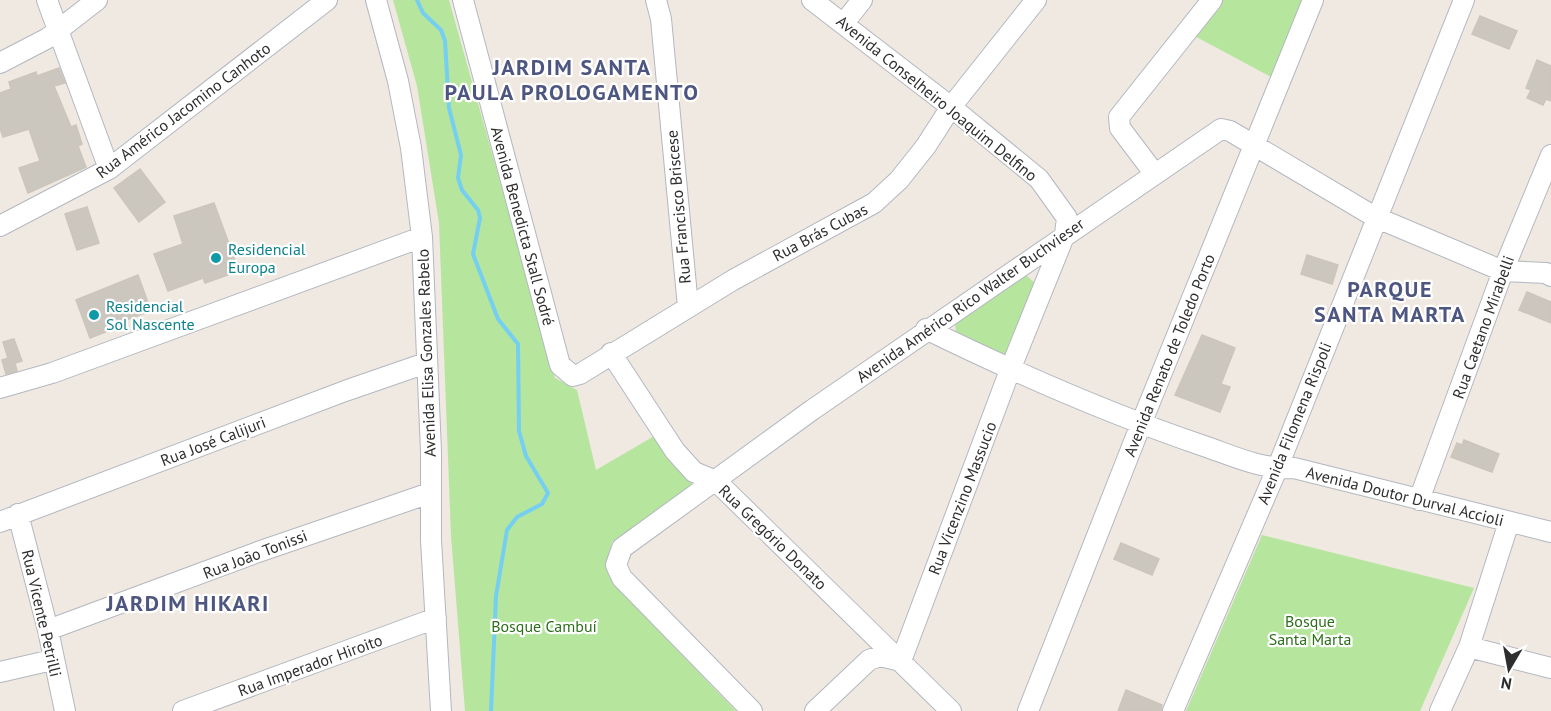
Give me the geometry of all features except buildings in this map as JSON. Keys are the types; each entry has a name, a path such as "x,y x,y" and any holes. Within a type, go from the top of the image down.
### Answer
{"street":[{"path":"47,0 109,169"},
{"path":"0,63 35,46 97,0"},
{"name":"Rua Américo Jacomino Canhoto","path":"0,226 109,169 327,0"},
{"name":"Avenida Elisa Gonzales Rabelo","path":"375,0 400,92 411,148 422,237 430,493 441,711"},
{"name":"Avenida Benedicta Stall Sodré","path":"463,0 560,365 573,376"},
{"name":"Rua Francisco Briscese","path":"656,0 661,19 688,307"},
{"name":"Avenida Conselheiro Joaquim Delfino","path":"812,0 951,106 1039,178 1067,218 1065,234"},
{"path":"844,23 861,0"},
{"name":"Rua Brás Cubas","path":"573,376 580,374 733,280 874,203 899,180 920,154 951,106 1036,0"},
{"path":"1154,173 1120,128 1119,117 1212,0"},
{"name":"Avenida Renato de Toledo Porto","path":"1028,711 1141,424 1313,0"},
{"name":"Avenida Filomena Rispoli","path":"1173,711 1277,469 1375,217 1464,0"},
{"name":"Avenida Américo Rico Walter Buchvieser","path":"752,711 622,578 616,565 618,556 628,543 926,329 1221,129 1230,131 1254,146"},
{"path":"1254,146 1375,217 1503,271 1549,273"},
{"name":"Rua Caetano Mirabelli","path":"1419,500 1503,271 1551,155"},
{"name":"Rua Vicenzino Massucio","path":"901,661 1010,370 1065,234"},
{"path":"0,388 52,373 422,237"},
{"name":"Avenida Doutor Durval Accioli","path":"926,329 1010,370 1141,424 1277,469 1294,468 1551,532"},
{"name":"Rua Gregório Donato","path":"611,353 675,451 694,472 716,481 951,711"},
{"name":"Rua José Calijuri","path":"0,522 345,391 426,363"},
{"name":"Rua João Tonissi","path":"48,630 258,552 430,493"},
{"name":"Rua Vicente Petrilli","path":"18,514 48,630 52,660 65,711"},
{"path":"1440,711 1469,647 1509,522"},
{"name":"Rua Imperador Hiroito","path":"183,711 436,618"},
{"path":"1469,647 1551,668"},
{"path":"815,711 868,660 880,656 901,661"},
{"path":"0,672 52,660"}],"green space":[{"name":"Bosque Cambuí","path":"393,0 449,0 555,378 577,390 596,470 656,435 693,485 612,542 607,567 614,579 653,625 736,711 465,711 451,536 439,223 417,86"},
{"path":"1217,0 1306,0 1275,79 1189,33"},
{"path":"1027,276 1036,284 1009,360 956,335 955,320 1019,277"},
{"name":"Bosque Santa Marta","path":"1262,535 1474,588 1420,711 1186,711"}],"waterway":[{"path":"417,0 423,13 441,30 445,41 449,108 461,155 458,178 462,190 478,210 480,218 473,254 498,319 518,344 519,431 526,456 548,493 542,504 517,517 507,530 496,596 491,711"}],"place":[{"name":"Residencial Europa","path":"216,258"},
{"name":"Residencial Sol Nascente","path":"94,315"}],"district":[{"name":"JARDIM SANTA PAULA PROLOGAMENTO","path":"572,80"},
{"name":"PARQUE SANTA MARTA","path":"1390,302"},
{"name":"JARDIM HIKARI","path":"188,603"}]}
